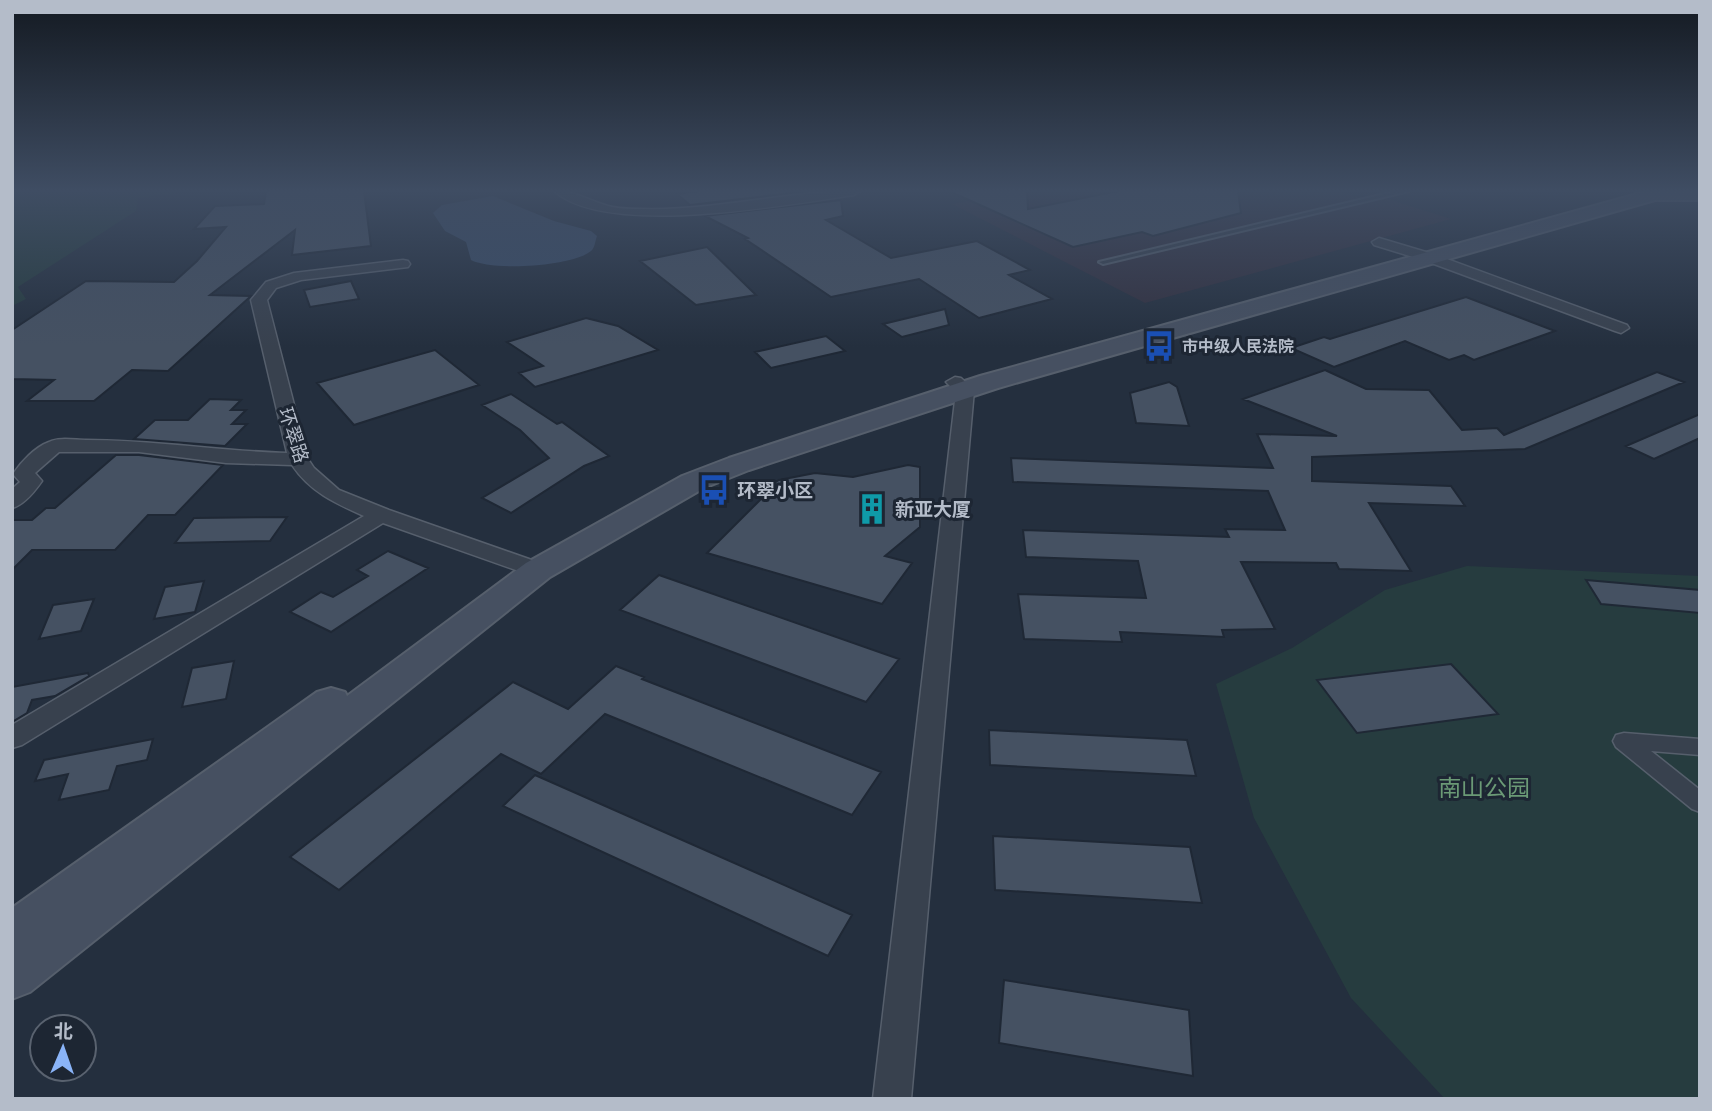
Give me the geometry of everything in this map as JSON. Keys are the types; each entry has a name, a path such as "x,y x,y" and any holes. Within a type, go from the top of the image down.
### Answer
{"main road":[{"path":"1424,256 1463,243"},
{"path":"12,936 529,566 693,482 960,386 1472,243"},
{"path":"12,976 529,566"}],"street":[{"path":"1382,243 1621,328"},
{"name":"环翠路","path":"403,264 299,276 271,285 259,300 298,459 307,472 332,494 381,515 529,566"},
{"path":"892,1099 960,386"},
{"path":"12,502 32,481 23,474 41,455 55,446 139,446 226,457 298,459"},
{"path":"12,738 381,515"},
{"path":"1700,747 1624,741 1700,803"}],"lane":[{"path":"1103,262 1185,243"}],"shaded area":[{"path":"1028,243 1364,243 1145,303"}],"green space":[{"path":"12,243 87,243 18,287 26,299 12,306"},
{"name":"南山公园","path":"1467,566 1700,576 1700,1099 1445,1099 1351,998 1254,818 1216,684 1292,648 1385,590"}],"water":[{"path":"466,243 595,243 591,251 581,256 550,264 513,266 471,260"}],"building":[{"path":"212,243 278,243 210,295 251,296 168,371 132,370 94,401 27,401 54,380 12,379 12,330 86,281 174,282"},
{"path":"293,243 371,243 371,246 292,255"},
{"path":"751,243 865,243 891,258 968,243 980,243 1030,270 1009,275 1052,299 979,318 919,279 831,297"},
{"path":"1064,243 1092,243 1073,247"},
{"path":"707,247 756,295 696,305 640,261"},
{"path":"351,281 359,299 310,307 304,290"},
{"path":"1466,297 1555,331 1474,360 1464,355 1449,360 1405,341 1334,367 1291,348 1324,337 1330,339"},
{"path":"945,309 949,325 902,337 883,324"},
{"path":"586,318 618,326 658,350 535,387 519,373 543,366 507,342"},
{"path":"826,336 845,351 771,368 755,352"},
{"path":"435,350 479,385 354,425 317,383"},
{"path":"1325,370 1366,389 1429,390 1462,430 1497,428 1504,435 1657,372 1684,382 1525,449 1312,457 1312,481 1451,486 1465,506 1369,503 1411,571 1339,569 1336,563 1241,562 1275,629 1222,630 1224,637 1120,632 1122,642 1024,639 1018,594 1146,598 1138,561 1026,557 1023,530 1229,537 1225,529 1285,530 1268,491 1013,482 1011,458 1273,468 1257,434 1337,436 1243,399"},
{"path":"1169,382 1177,387 1189,426 1136,423 1130,393"},
{"path":"511,394 557,424 562,422 609,456 584,466 511,513 482,498 549,458 520,430 482,405"},
{"path":"210,399 241,400 231,410 246,410 232,424 247,424 225,446 134,439 155,420 188,420"},
{"path":"1700,414 1700,438 1654,459 1626,446"},
{"path":"116,455 139,455 223,465 175,515 148,515 115,550 32,550 12,570 12,520 32,520 46,508 55,508"},
{"path":"908,465 920,467 920,527 885,556 912,563 882,604 707,553 766,494 759,492 779,480 815,473 853,477"},
{"path":"287,517 270,541 175,543 194,518"},
{"path":"388,551 428,568 331,632 290,612 321,592 333,597 368,576 357,570"},
{"path":"659,575 899,659 866,702 620,610"},
{"path":"1586,580 1700,590 1700,613 1601,604"},
{"path":"204,581 195,612 154,619 165,587"},
{"path":"94,599 81,631 39,639 53,605"},
{"path":"234,661 226,699 182,707 192,668"},
{"path":"1451,664 1498,714 1357,733 1317,680"},
{"path":"616,666 644,677 642,679 881,772 852,815 605,714 541,774 501,754 339,890 290,857 513,682 568,709"},
{"path":"88,673 89,676 55,696 32,700 27,713 12,722 12,687"},
{"path":"989,730 1187,740 1196,776 990,765"},
{"path":"153,739 147,760 117,766 109,790 59,800 68,774 35,781 44,760"},
{"path":"535,775 852,915 828,956 503,806"},
{"path":"993,836 1190,847 1202,903 995,890"},
{"path":"1004,980 1189,1010 1193,1076 999,1043"}],"place":[{"name":"市中级人民法院","path":"1159,346"},
{"name":"环翠小区","path":"714,490"},
{"name":"新亚大厦","path":"872,509"}]}
